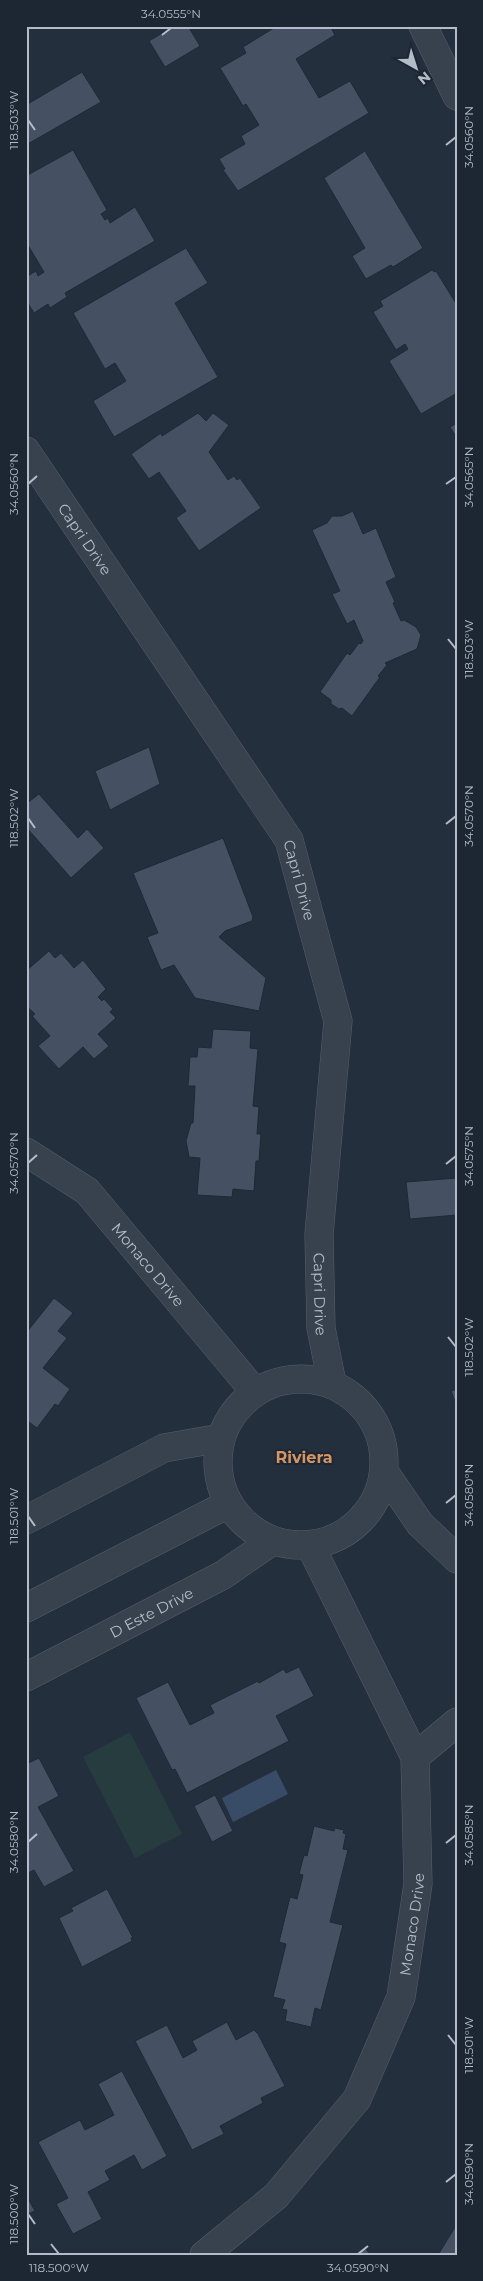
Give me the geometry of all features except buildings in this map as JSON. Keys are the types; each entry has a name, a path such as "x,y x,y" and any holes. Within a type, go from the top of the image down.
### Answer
{"street":[{"path":"423,26 457,96"},
{"name":"Capri Drive","path":"26,451 289,840 338,1021 319,1234 320,1328 332,1384"},
{"name":"Monaco Drive","path":"26,1152 87,1191 256,1392"},
{"path":"306,1378 332,1384 356,1398 374,1419 384,1445 385,1473 376,1500 360,1522 337,1538 310,1545 291,1545 272,1541 247,1526 228,1504 219,1476 217,1461 221,1438 229,1420 240,1405 256,1392 280,1381 306,1378"},
{"path":"26,1520 164,1448 221,1438"},
{"path":"385,1473 420,1524 457,1559"},
{"path":"26,1608 228,1504"},
{"name":"D Este Drive","path":"26,1678 223,1575 272,1541"},
{"name":"Monaco Drive","path":"204,2255 276,2196 357,2099 401,1997 418,1884 415,1757 310,1545"},
{"path":"415,1757 457,1722"}],"green space":[{"path":"130,1732 182,1834 135,1858 83,1757"}],"water":[{"path":"276,1770 288,1794 233,1822 222,1798"}],"district":[{"name":"Riviera","path":"304,1457"}]}
